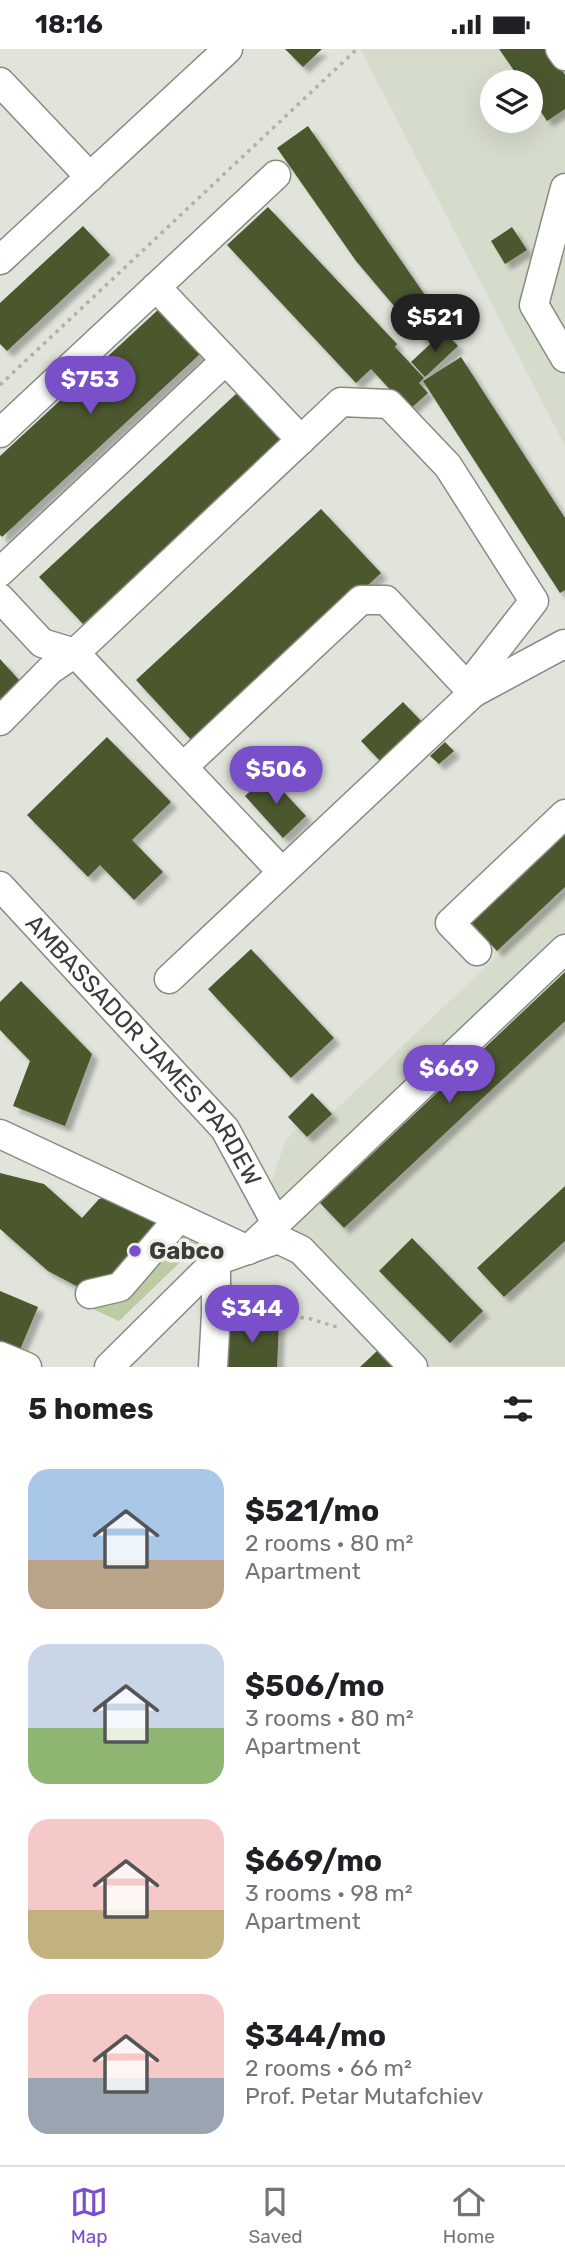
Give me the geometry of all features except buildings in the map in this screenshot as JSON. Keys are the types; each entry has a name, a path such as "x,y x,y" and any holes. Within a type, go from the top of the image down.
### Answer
{"street":[{"path":"0,260 228,49"},
{"path":"560,49 565,56"},
{"path":"0,82 90,177"},
{"path":"0,433 276,175"},
{"path":"565,188 534,305 565,358"},
{"path":"156,287 300,440"},
{"path":"0,572 225,361"},
{"path":"0,721 51,670 75,653 341,403 389,404 448,466 534,601 474,678 473,693"},
{"path":"0,598 42,643 75,653 282,872"},
{"path":"183,767 361,600 386,600 473,693"},
{"path":"169,979 473,693 564,644 565,646"},
{"path":"477,951 450,923 565,814"},
{"name":"AMBASSADOR JAMES PARDEW","path":"0,886 225,1129 276,1223"},
{"path":"248,1250 565,949"},
{"path":"0,1134 248,1250"},
{"path":"90,1294 120,1287 179,1218"},
{"path":"109,1367 216,1261 278,1239 301,1250 413,1367"},
{"path":"213,1367 216,1261"},
{"path":"0,1356 27,1367"}],"path":[{"path":"0,384 356,49"},
{"path":"216,1314 288,1317"}],"shaded area":[{"path":"360,49 565,49 565,446"},
{"path":"565,891 565,1367 413,1367 301,1250 248,1250 286,1139 298,1128 307,1137"}],"green space":[{"path":"181,1230 199,1244 119,1321 86,1306"}],"place":[{"name":"Gabco","path":"135,1251"}]}
